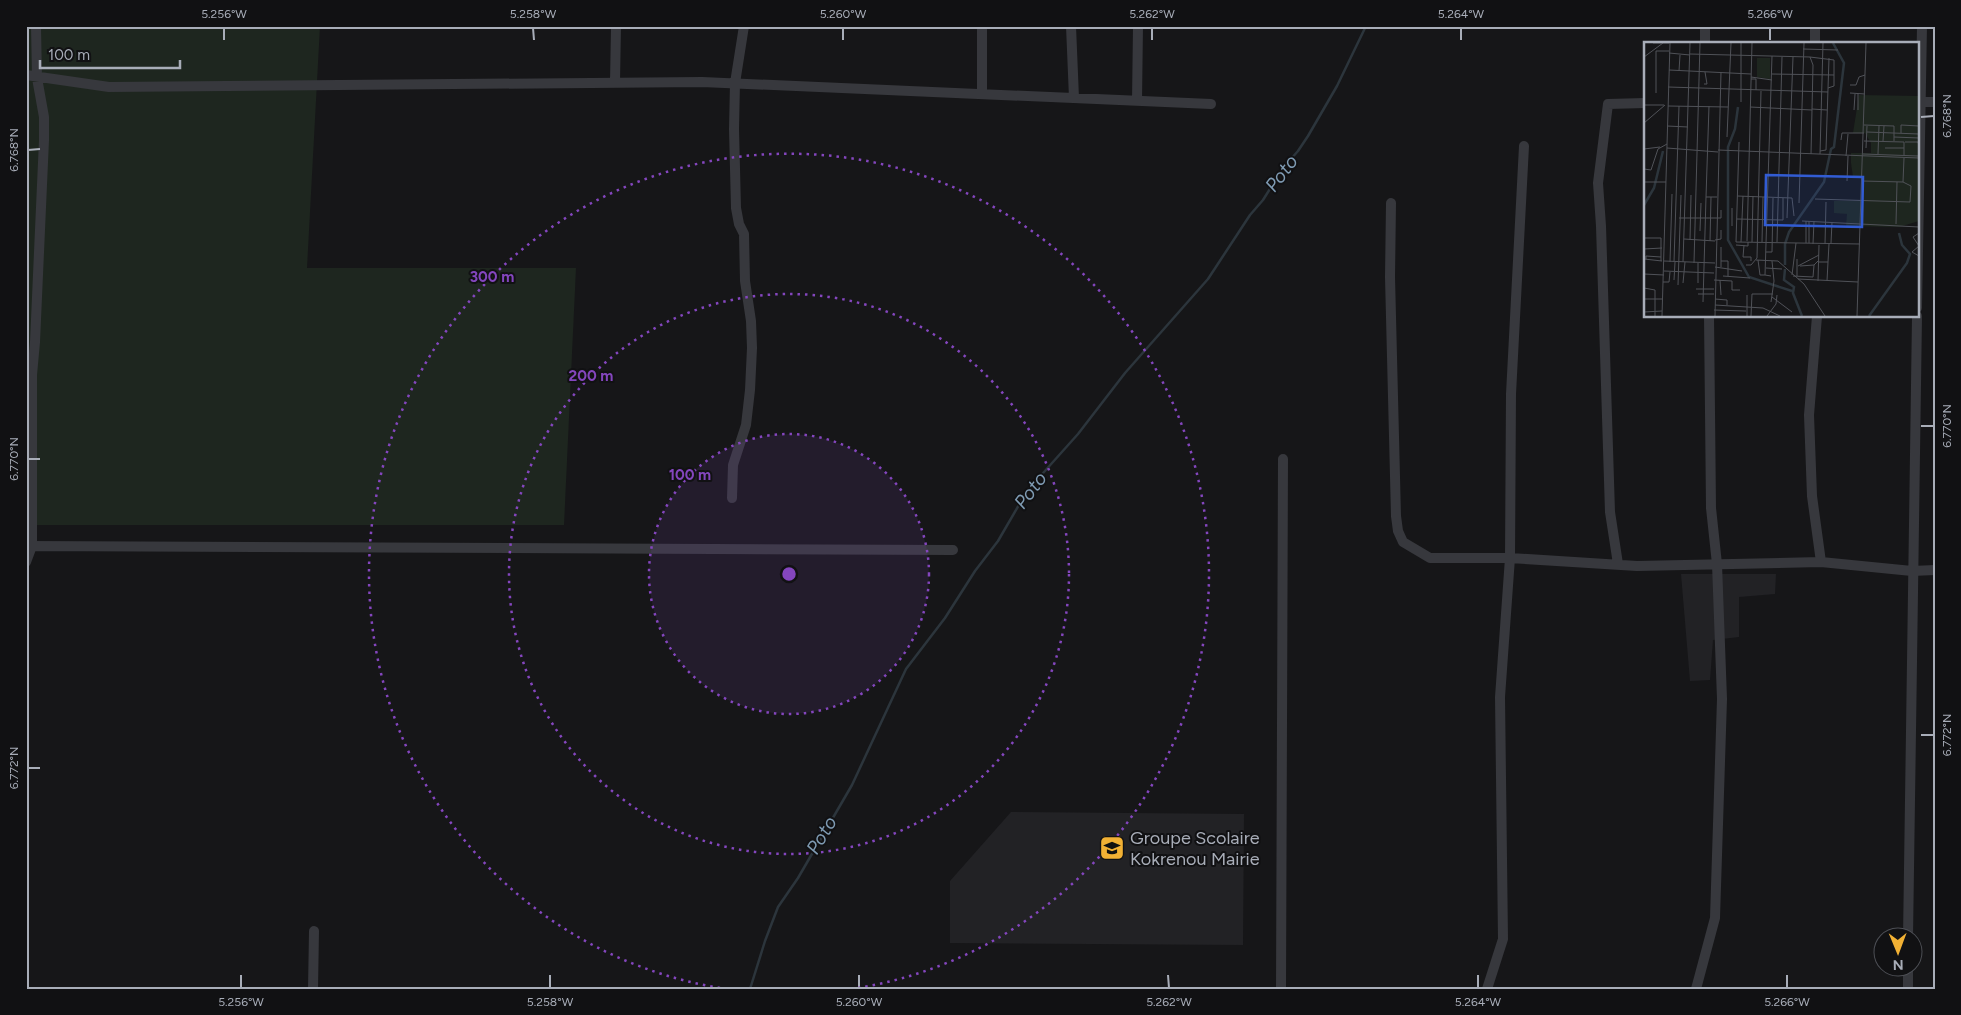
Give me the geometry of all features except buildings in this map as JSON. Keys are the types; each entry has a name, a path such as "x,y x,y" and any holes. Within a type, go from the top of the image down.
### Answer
{"street":[{"path":"26,562 29,546 32,375 44,140 44,117 38,78 36,26"},
{"path":"615,82 616,26"},
{"path":"732,498 733,465 746,425 752,348 751,321 745,281 744,234 739,224 736,208 734,129 735,83 744,26"},
{"path":"982,26 982,94"},
{"path":"1071,26 1074,98"},
{"path":"1138,26 1138,101"},
{"path":"1705,26 1705,42"},
{"path":"1815,26 1815,42"},
{"path":"1918,205 1922,26"},
{"path":"26,75 109,87 615,82 735,83 1211,104"},
{"path":"1919,102 1935,102"},
{"path":"1618,564 1610,512 1598,183 1608,104 1644,103"},
{"path":"1487,989 1503,939 1500,697 1510,558 1511,394 1524,146"},
{"path":"1390,203 1396,516 1398,531 1403,542 1430,558 1510,558 1638,566 1821,562 1912,571 1935,570"},
{"path":"1696,989 1715,918 1722,699 1717,564 1711,508 1709,318"},
{"path":"1817,318 1809,415 1812,496 1821,562"},
{"path":"1908,928 1917,318"},
{"path":"1281,989 1283,458"},
{"path":"29,546 953,550"},
{"path":"314,931 314,989"}],"shaded area":[{"path":"26,26 320,26 307,268 576,268 564,525 26,525"},
{"path":"1681,574 1776,574 1775,594 1739,597 1739,637 1713,640 1710,680 1690,681"},
{"name":"Groupe Scolaire Kokrenou Mairie","path":"1011,812 1244,814 1243,945 950,943 950,881"}],"waterway":[{"name":"Poto","path":"750,989 778,907 798,878 852,785 906,669 945,618 975,571 998,541 1027,491 1078,434 1125,373 1208,279 1250,215 1263,200 1283,168 1308,136 1337,86 1366,26"}],"place":[{"name":"Groupe Scolaire Kokrenou Mairie","path":"1112,848"}]}
